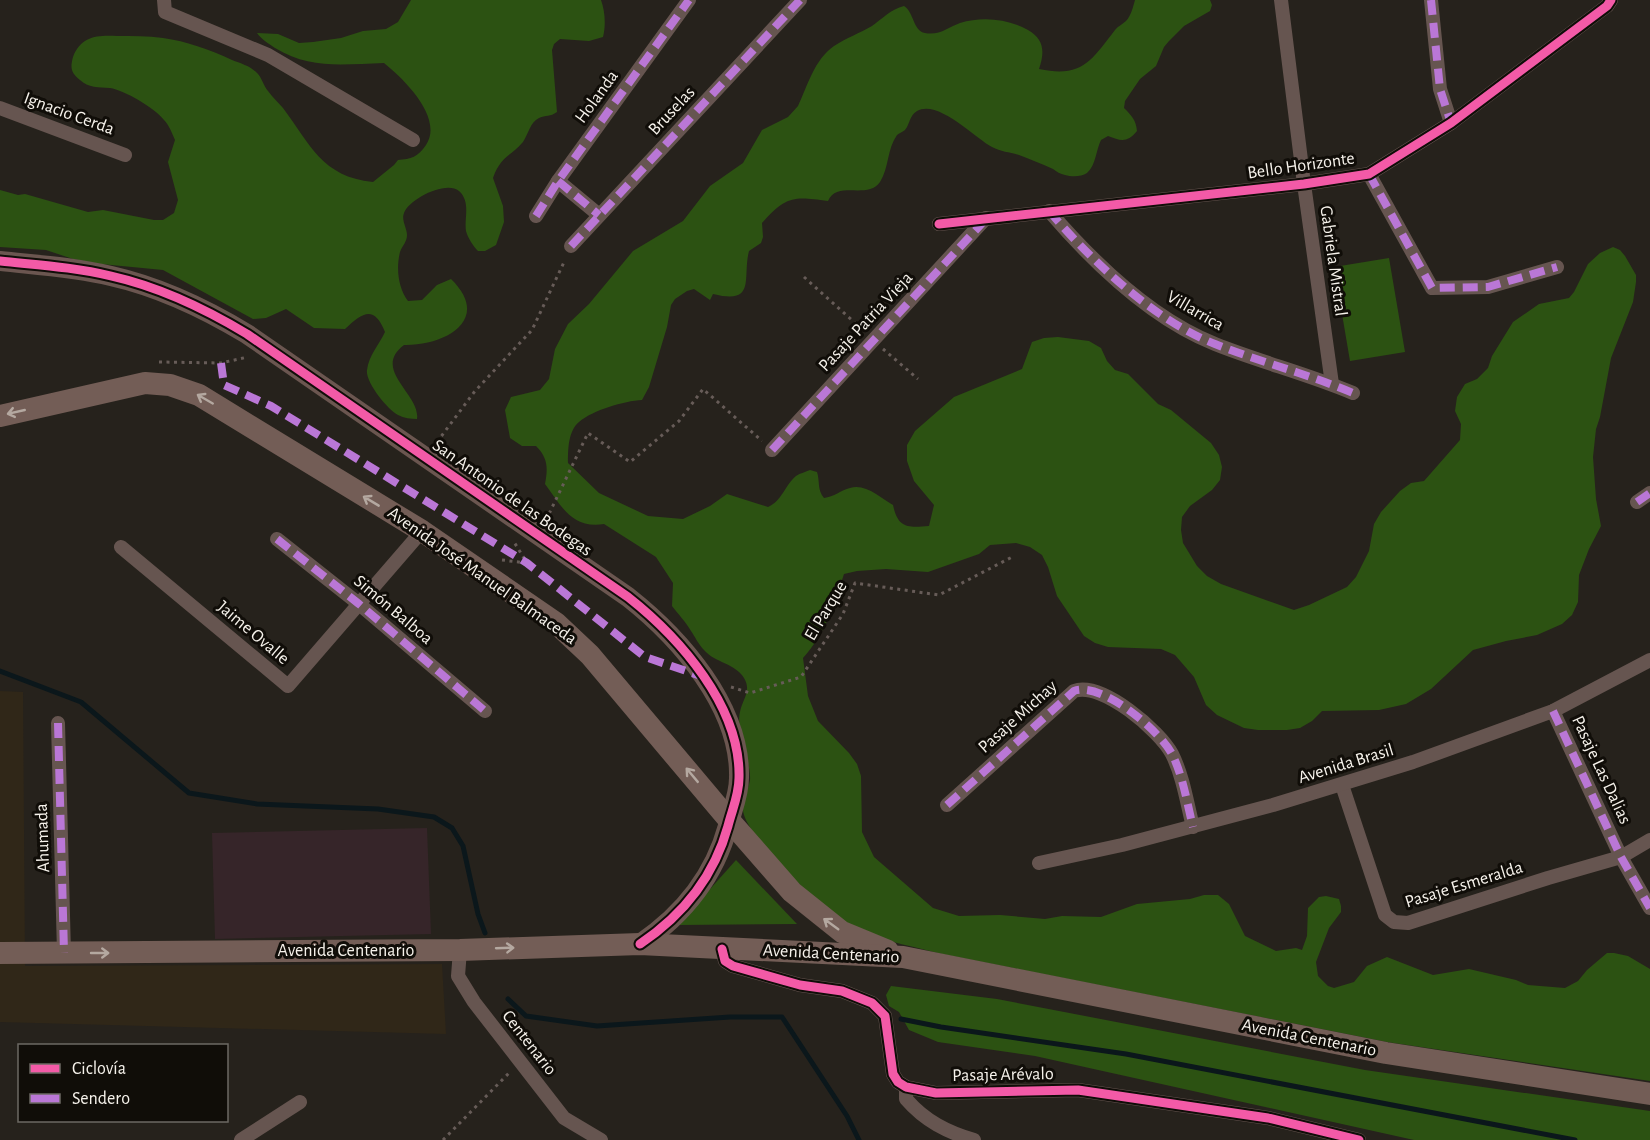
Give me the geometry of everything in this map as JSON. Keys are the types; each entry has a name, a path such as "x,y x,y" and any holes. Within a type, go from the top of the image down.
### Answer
{"main road":[{"name":"Avenida José Manuel Balmaceda","path":"0,416 135,384 155,383 185,389 199,395 422,531 556,623 580,643 778,877 824,920 842,932 903,957"},
{"name":"Avenida Centenario","path":"0,953 460,950 640,944 903,957 1386,1053 1650,1094"}],"street":[{"path":"164,0 165,12 268,55 413,140"},
{"name":"Holanda","path":"536,216 558,181 689,0"},
{"name":"Bruselas","path":"571,246 800,0"},
{"name":"Gabriela Mistral","path":"1281,0 1332,384"},
{"path":"1431,0 1440,89 1451,123"},
{"name":"Bello Horizonte","path":"939,224 1049,210 1304,184 1369,174 1451,123 1607,6 1611,0"},
{"name":"Ignacio Cerda","path":"0,108 125,155"},
{"path":"1369,174 1432,288 1488,287 1557,267"},
{"path":"558,181 599,215"},
{"name":"Villarrica","path":"1049,210 1068,233 1110,275 1135,295 1186,329 1214,344 1353,393"},
{"name":"Pasaje Patria Vieja","path":"772,450 986,218"},
{"name":"San Antonio de las Bodegas","path":"0,261 85,270 146,286 192,303 220,318 628,597 670,634 704,677 732,732 739,765 738,788 717,858 696,893 670,921 640,944"},
{"path":"1637,502 1650,494"},
{"name":"Jaime Ovalle","path":"121,547 288,686 422,531"},
{"name":"Simón Balboa","path":"277,539 485,711"},
{"name":"Avenida Brasil","path":"1039,863 1193,826 1342,784 1453,748 1553,711 1650,660"},
{"name":"Pasaje Michay","path":"947,805 1074,691 1086,689 1113,699 1135,715 1166,745 1176,765 1193,826"},
{"name":"Pasaje Las Dalias","path":"1553,711 1621,857 1650,908"},
{"name":"Ahumada","path":"58,723 64,953"},
{"name":"Pasaje Esmeralda","path":"1342,784 1385,915 1394,922 1408,923 1621,857 1650,840"},
{"path":"722,949 725,961 742,969 800,985 842,991 877,1006 886,1021 893,1074 898,1082 906,1087 906,1099 924,1118 948,1131 974,1140"},
{"name":"Centenario","path":"460,950 458,976 474,1002 564,1118 601,1140"},
{"name":"Pasaje Arévalo","path":"906,1087 936,1093 1078,1090 1269,1118 1359,1140"},
{"path":"241,1140 300,1102"}],"path":[{"path":"426,458 475,391 531,330 571,246"},
{"path":"804,277 918,379"},
{"path":"155,363 221,363 272,352"},
{"path":"538,536 588,433 630,462 679,421 703,389 772,450"},
{"path":"496,560 527,563 510,534"},
{"path":"443,1140 521,1062"}],"shaded area":[{"path":"0,691 23,692 25,966 442,964 446,1034 0,1022"},
{"path":"427,828 431,934 215,939 212,833"}],"green space":[{"path":"411,0 601,0 605,23 603,37 589,41 560,39 554,44 552,50 557,112 536,120 523,142 496,171 493,178 503,206 504,222 496,245 485,251 478,251 474,247 466,231 465,200 459,191 453,188 437,189 420,197 404,213 407,237 400,252 398,271 402,290 408,301 422,300 437,285 451,279 463,294 467,307 465,318 458,328 448,335 434,341 404,345 395,354 393,364 395,373 412,400 417,419 403,417 394,412 383,402 367,375 372,355 385,332 381,323 372,315 362,316 345,329 314,328 286,309 266,318 253,319 163,270 101,264 73,259 46,250 0,247 0,190 18,195 25,194 88,212 103,210 154,220 163,220 174,213 178,200 168,162 175,140 160,115 147,105 116,89 94,87 83,83 73,73 72,64 76,50 90,38 140,36 172,39 207,49 248,66 258,74 266,89 319,157 341,173 373,182 398,160 414,157 426,145 430,134 430,123 426,111 411,89 384,63 328,64 302,60 275,48 257,33 278,34 299,43 386,29 398,22"},
{"path":"1135,0 1210,0 1212,5 1210,11 1184,26 1169,41 1156,66 1140,79 1125,101 1124,108 1133,118 1137,131 1127,139 1120,140 1108,136 1101,140 1094,162 1087,173 1076,176 1062,174 1027,158 992,147 956,121 935,110 917,111 912,115 905,130 894,140 883,177 875,187 868,190 838,192 828,201 791,200 770,214 762,223 761,243 749,251 745,287 742,292 736,296 713,294 710,300 694,289 675,299 671,305 667,327 649,387 642,400 609,407 579,422 571,436 568,463 599,493 648,516 683,519 710,506 727,494 768,507 777,501 796,476 810,470 817,472 824,498 850,488 861,488 873,492 893,505 898,518 905,525 929,526 934,505 914,481 907,461 907,445 915,431 954,397 1022,369 1032,342 1058,337 1089,341 1101,348 1107,361 1115,370 1128,374 1158,404 1171,410 1211,443 1219,455 1222,467 1220,480 1212,490 1190,506 1182,517 1183,543 1197,566 1207,576 1221,584 1294,610 1347,587 1356,577 1369,551 1374,524 1381,512 1400,491 1411,483 1424,481 1460,440 1461,424 1455,411 1457,397 1465,384 1477,379 1488,368 1492,356 1513,322 1539,304 1569,298 1588,264 1600,253 1613,247 1620,250 1636,275 1636,282 1633,302 1611,358 1596,429 1593,457 1596,499 1601,526 1579,575 1578,602 1572,615 1562,624 1537,635 1473,650 1431,689 1406,704 1379,710 1322,711 1300,728 1287,730 1244,728 1217,715 1206,705 1194,677 1175,655 1161,649 1108,647 1084,636 1057,596 1042,555 1030,547 1016,543 990,545 979,554 928,572 886,569 844,574 823,629 803,658 808,696 818,721 857,764 861,776 862,832 874,857 933,908 959,916 1000,915 1045,919 1062,916 1101,917 1137,904 1218,895 1229,904 1245,936 1276,951 1296,948 1302,950 1307,936 1308,908 1319,897 1326,896 1339,899 1341,912 1329,928 1316,962 1318,976 1328,986 1334,988 1354,982 1367,966 1387,957 1433,975 1469,969 1528,985 1565,988 1578,981 1607,953 1628,956 1650,969 1650,1081 1387,1042 942,954 882,939 849,925 796,881 762,845 744,815 744,802 750,780 739,724 740,712 747,691 744,678 736,669 714,658 700,646 687,624 672,606 673,583 656,557 604,524 593,525 576,520 563,508 545,484 546,464 540,450 536,446 522,446 510,438 505,410 511,397 540,390 549,379 555,349 568,324 589,304 633,251 683,221 710,186 743,163 762,130 788,117 798,106 821,58 834,46 872,26 895,9 904,6 910,12 918,29 930,34 960,23 978,20 1004,21 1020,26 1033,34 1042,46 1039,69 1066,71 1076,69 1092,58 1116,29 1128,19"},
{"path":"1389,258 1405,352 1350,361 1334,267"},
{"path":"736,860 797,924 678,925"},
{"path":"891,986 997,999 1365,1070 1650,1111 1650,1140 1414,1140 1035,1056 938,1042 909,1030 899,1012 889,1006 886,995"}],"waterway":[{"path":"0,671 81,702 189,793 257,804 378,809 434,817 452,828 463,846 478,914 485,933"},
{"path":"508,999 526,1016 597,1026 730,1017 782,1017 847,1116 859,1140"},
{"path":"901,1019 1126,1054 1575,1140"}],"marked path":[{"path":"536,216 558,181 689,0"},
{"path":"571,246 800,0"},
{"path":"1431,0 1440,89 1451,123"},
{"path":"1369,174 1432,288 1488,287 1557,267"},
{"path":"558,181 599,215"},
{"path":"1049,211 1124,287 1169,320 1215,344 1353,393"},
{"path":"772,450 986,219"},
{"path":"221,363 224,385 271,406 527,563 645,657 701,676"},
{"path":"1637,502 1650,493"},
{"path":"277,539 359,604 485,711"},
{"path":"947,805 1074,691 1086,690 1099,693 1129,710 1156,733 1165,744 1179,771 1193,827"},
{"path":"1553,711 1621,857 1650,908"},
{"path":"58,723 64,953"}],"cycle path":[{"path":"939,224 1304,184 1369,174 1451,123 1607,6 1611,0"},
{"path":"0,261 83,270 111,276 181,299 231,324 628,597 668,633 704,676 718,700 730,726 737,752 739,784 722,845 705,878 670,921 640,944"},
{"path":"722,949 725,961 733,966 800,985 842,991 872,1003 885,1016 893,1074 898,1082 906,1087 936,1093 1078,1090 1268,1118 1359,1140"}]}
